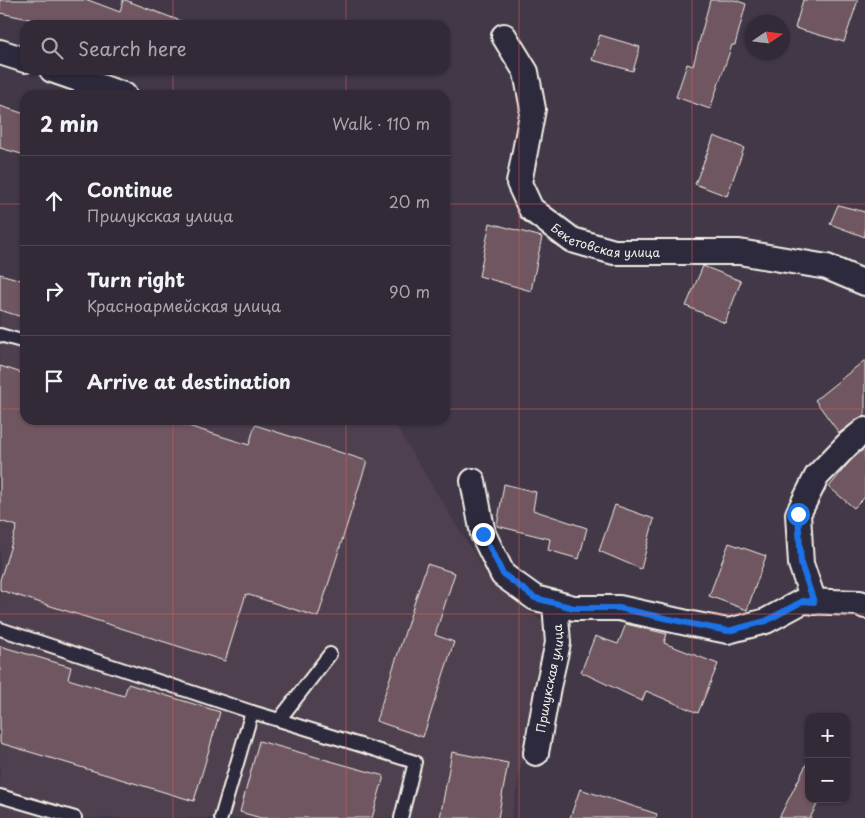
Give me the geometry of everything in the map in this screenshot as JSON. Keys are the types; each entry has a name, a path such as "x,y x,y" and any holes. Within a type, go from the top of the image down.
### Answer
{"street":[{"name":"Бекетовская улица","path":"504,36 526,72 532,109 519,183 532,209 572,240 614,252 739,252 827,267 865,283"},
{"path":"0,52 20,58"},
{"path":"66,75 110,90"},
{"path":"814,602 801,564 798,514 817,476 848,444 865,430"},
{"path":"472,481 483,534 503,574 535,598 574,608 619,608 728,631 766,621 803,601 860,603 865,606"},
{"name":"Прилукская улица","path":"536,753 558,643 555,603"}],"lane":[{"path":"0,335 20,341"},
{"path":"0,629 252,712 415,762 401,818"},
{"path":"279,720 330,654"},
{"path":"221,818 252,712"},
{"path":"0,796 75,818"}],"shaded area":[{"path":"0,274 20,280 20,425 392,425 397,428 493,585 549,627 511,818 0,818"}],"building":[{"path":"0,0 88,0 120,12 123,0 125,0 178,20 34,20 0,13"},
{"path":"710,0 735,0 746,4 735,45 732,45 710,109 676,97 687,64 693,66"},
{"path":"803,0 858,0 844,42 795,28"},
{"path":"600,35 640,47 633,71 592,60"},
{"path":"0,106 20,112 20,154 0,148"},
{"path":"714,136 744,148 727,196 695,184"},
{"path":"838,205 865,212 865,237 830,224"},
{"path":"490,223 542,237 531,291 479,276"},
{"path":"703,266 741,281 725,323 686,306"},
{"path":"0,274 20,280 20,316 0,310"},
{"path":"865,360 865,414 839,433 815,400"},
{"path":"0,366 20,372 20,425 185,425 249,445 255,425 367,461 318,617 246,594 225,661 0,590 0,580 17,526 0,521"},
{"path":"865,448 865,497 854,508 829,487 850,461"},
{"path":"504,484 536,492 533,510 587,528 579,559 548,550 550,539 497,526"},
{"path":"615,505 654,519 641,569 599,551"},
{"path":"729,543 766,556 747,610 709,596"},
{"path":"427,564 455,573 435,635 454,642 423,737 376,721"},
{"path":"626,624 667,634 664,643 718,664 698,713 646,691 642,701 581,672 595,636 618,644"},
{"path":"0,646 71,667 68,679 124,696 128,684 220,712 194,801 0,743"},
{"path":"259,741 384,776 372,818 261,818 240,812"},
{"path":"452,752 508,763 498,818 440,818"},
{"path":"805,767 805,803 818,803 810,818 779,818"},
{"path":"580,789 657,814 656,818 570,818"}],"route":[{"path":"483,534 503,574 535,598 574,608 619,608 728,631 766,621 803,601 814,602 801,564 798,514"}]}
